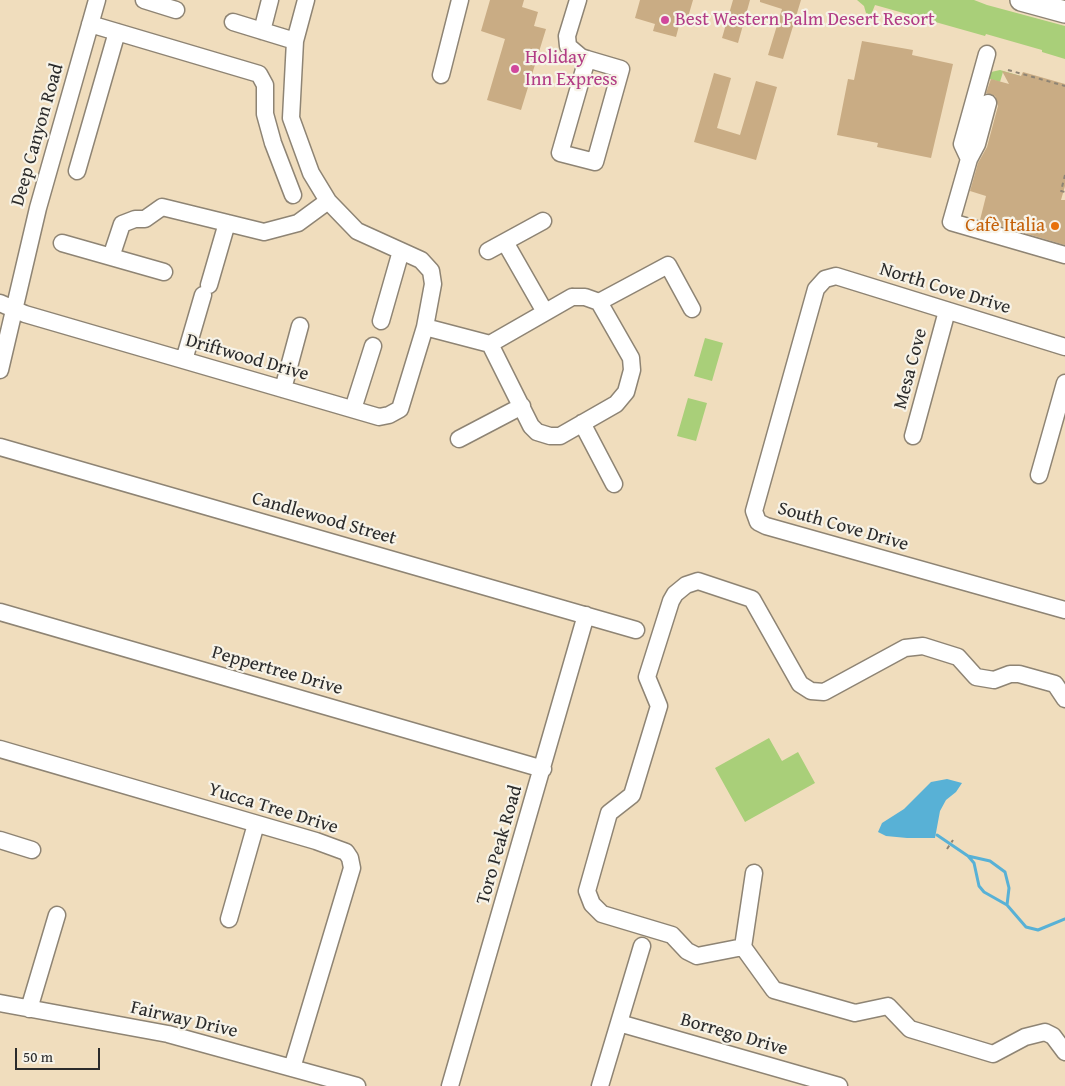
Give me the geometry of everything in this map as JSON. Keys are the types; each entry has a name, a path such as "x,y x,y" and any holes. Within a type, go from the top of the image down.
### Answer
{"main road":[{"path":"1021,0 1065,12"}],"street":[{"name":"Deep Canyon Road","path":"0,370 7,306 38,208 97,0"},
{"path":"144,0 176,10"},
{"path":"262,31 270,0"},
{"path":"306,0 295,41 291,118 311,173 328,201 357,232 401,252 381,321"},
{"path":"441,75 460,0"},
{"path":"578,0 567,36 568,46 581,57 621,69 595,162 560,153 587,59"},
{"path":"233,22 295,41"},
{"path":"90,24 259,74 264,78 264,114 273,143 294,195"},
{"path":"76,171 117,32"},
{"path":"969,159 962,144 987,54"},
{"path":"988,103 977,144 969,159 951,222 1065,255"},
{"path":"112,257 122,224 134,219 145,219 162,207 264,232 298,223 328,201"},
{"path":"488,252 543,221"},
{"path":"184,360 226,223"},
{"path":"505,242 545,312"},
{"path":"62,243 164,272"},
{"name":"Driftwood Drive","path":"7,306 378,417 390,415 400,409 425,327 433,284 431,270 421,260 401,252"},
{"path":"598,302 668,265 692,309"},
{"name":"North Cove Drive","path":"816,289 825,279 836,276 1065,347"},
{"name":"South Cove Drive","path":"816,289 754,511 758,522 1065,610"},
{"path":"425,327 490,344 572,297 585,297 598,302 631,358 632,370 629,384 621,399 582,423 560,436 543,435 531,426 490,344"},
{"name":"Mesa Cove","path":"913,436 947,311"},
{"path":"282,389 300,326"},
{"path":"353,410 373,346"},
{"path":"1039,475 1065,383"},
{"path":"459,439 522,406"},
{"path":"582,423 614,484"},
{"name":"Candlewood Street","path":"0,446 636,630"},
{"path":"744,947 697,956 687,951 672,935 602,914 592,904 586,891 609,813 632,795 635,786 659,706 647,677 671,601 679,589 698,581 752,599 800,684 811,691 824,692 904,648 923,646 958,657 976,677 994,680 1010,674 1018,674 1055,684 1065,699"},
{"name":"Peppertree Drive","path":"0,612 543,769"},
{"name":"Toro Peak Road","path":"450,1086 586,615"},
{"name":"Yucca Tree Drive","path":"0,749 337,847 350,858 352,868 292,1068"},
{"path":"229,919 256,824"},
{"path":"0,840 32,850"},
{"path":"754,873 744,947 774,990 855,1013 888,1006 910,1029 993,1054 1025,1037 1045,1032 1053,1036 1065,1052"},
{"path":"29,1008 57,915"},
{"path":"600,1086 642,946"},
{"name":"Fairway Drive","path":"0,1003 168,1034 357,1086"},
{"name":"Borrego Drive","path":"619,1023 839,1086"}],"path":[{"path":"1008,70 1065,86"},
{"path":"1065,175 1061,191 1065,192"},
{"path":"947,849 953,840"}],"green space":[{"path":"857,0 974,0 1065,26 1065,59 1042,52 1042,50 986,34 985,36 875,5 871,15 866,13 864,6"},
{"path":"1000,70 1065,89 1003,72 1000,82 986,78 991,72"},
{"path":"705,338 723,343 712,381 694,376"},
{"path":"688,398 707,403 696,441 677,436"},
{"path":"769,738 782,761 798,752 815,783 745,822 715,768"}],"water":[{"path":"947,779 962,783 956,792 946,800 940,811 935,838 886,836 878,832 882,823 904,809 931,782"}],"building":[{"name":"Holiday Inn Express","path":"490,0 524,0 522,7 538,12 534,26 546,29 521,110 487,100 505,39 481,31"},
{"name":"Best Western Palm Desert Resort","path":"640,0 693,0 686,24 680,22 676,37 653,31 655,24 635,18"},
{"path":"733,0 750,0 738,43 722,38"},
{"path":"760,0 801,0 783,59 768,55 782,9 760,2"},
{"path":"862,41 913,50 912,55 953,64 931,158 877,147 878,143 837,135 848,79 854,80"},
{"path":"1002,71 1021,76 1023,72 1065,84 1065,186 1061,200 1065,200 1065,245 980,220 986,196 970,191 978,163 987,147 998,106 995,96 986,93 991,79 1009,84"},
{"path":"714,73 731,78 717,128 740,135 756,81 777,87 756,160 694,142"}],"waterway":[{"path":"937,835 968,856 974,863 979,886 984,892 1007,905 1026,927 1038,930 1065,919"},
{"path":"968,856 990,861 1005,872 1009,888 1007,905"}],"place":[{"name":"Best Western Palm Desert Resort","path":"665,20"},
{"name":"Holiday Inn Express","path":"515,69"},
{"name":"Cafè Italia","path":"1055,226"}]}
